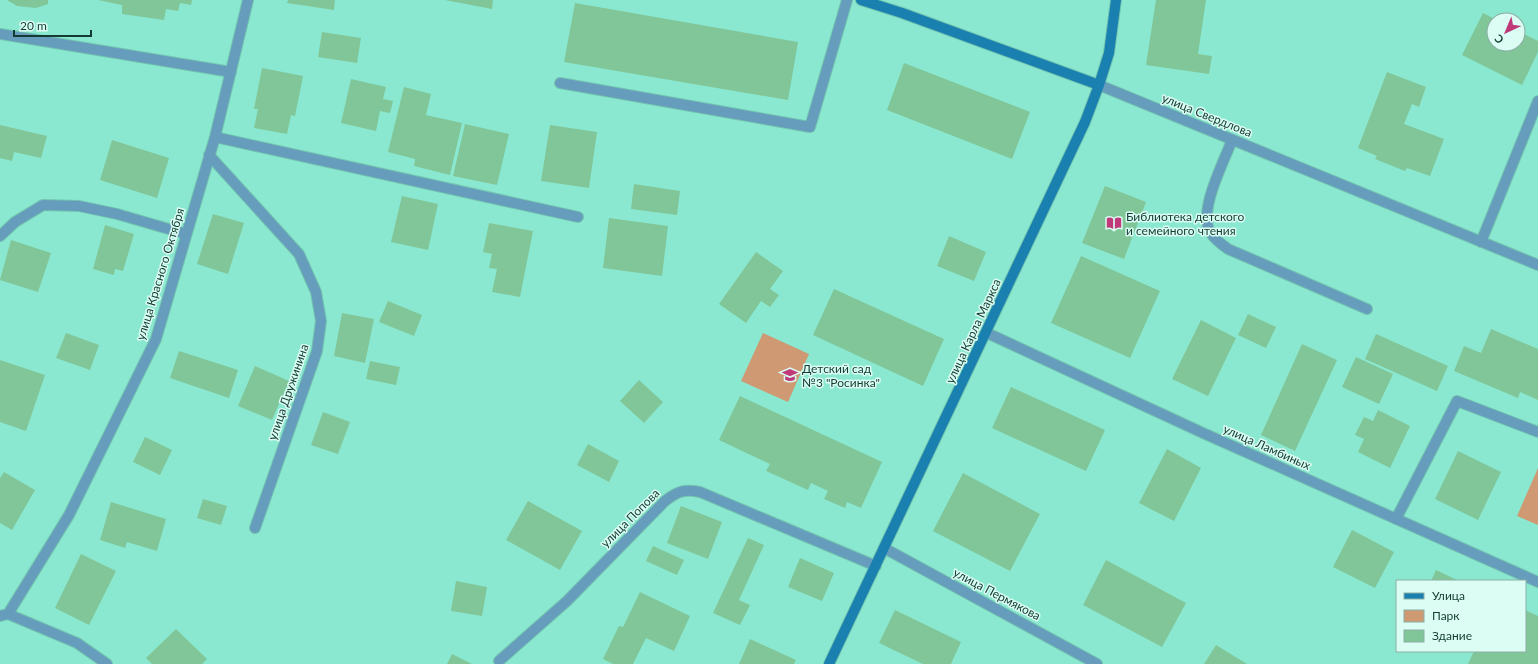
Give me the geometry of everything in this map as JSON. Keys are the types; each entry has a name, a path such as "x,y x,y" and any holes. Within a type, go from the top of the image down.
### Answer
{"street":[{"name":"улица Красного Октября","path":"4,615 69,515 156,339 215,137 248,0"},
{"path":"560,83 810,128 847,0"},
{"name":"улица Свердлова","path":"861,0 902,13 1099,85 1538,265"},
{"name":"улица Карла Маркса","path":"829,664 1085,122 1109,53 1116,0"},
{"path":"0,34 231,72"},
{"path":"1480,242 1538,101"},
{"path":"215,137 578,217"},
{"path":"1232,140 1208,202 1206,218 1209,231 1217,241 1228,249 1367,309"},
{"name":"улица Дружинина","path":"209,155 299,254 316,292 321,321 317,351 255,528"},
{"path":"0,236 14,222 43,205 79,206 186,234"},
{"name":"улица Ламбиных","path":"987,332 1210,436 1538,582"},
{"path":"1396,519 1457,401 1538,432"},
{"name":"улица Попова","path":"498,661 567,601 665,501 674,494 687,489 700,492 876,566"},
{"name":"улица Пермякова","path":"884,548 1098,664"},
{"path":"4,615 77,643 107,664"}],"green space":[{"path":"763,333 809,354 788,402 741,381"},
{"path":"1538,468 1538,525 1517,516"}],"building":[{"path":"7,0 48,0 48,4 36,8 17,6"},
{"path":"98,0 192,0 191,5 180,3 178,11 166,9 164,20 122,14 122,5"},
{"path":"288,0 335,0 334,10 287,3"},
{"path":"445,0 493,0 492,9"},
{"path":"1156,0 1206,0 1198,54 1212,56 1209,74 1146,65"},
{"path":"575,3 798,42 788,100 564,62"},
{"path":"1483,13 1486,14 1486,52 1526,52 1526,35 1538,41 1538,52 1522,85 1462,55"},
{"path":"322,32 361,38 357,63 318,57"},
{"path":"904,63 1030,112 1012,159 887,110"},
{"path":"262,68 303,76 295,116 291,115 287,134 254,128 258,109 254,109"},
{"path":"1387,72 1426,87 1419,107 1412,104 1404,124 1444,139 1430,176 1407,168 1405,171 1375,159 1377,156 1358,148"},
{"path":"351,79 386,87 383,99 393,101 390,113 380,111 376,131 341,123"},
{"path":"404,87 431,94 426,115 462,123 450,175 414,166 415,159 388,152"},
{"path":"465,124 509,134 497,185 453,176"},
{"path":"0,125 47,136 41,158 14,152 12,161 0,158"},
{"path":"550,125 597,132 589,188 541,181"},
{"path":"112,140 169,158 157,198 100,180"},
{"path":"634,184 680,191 677,215 631,209"},
{"name":"Библиотека детского и семейного чтения","path":"1105,186 1146,202 1124,259 1082,243"},
{"path":"402,196 438,204 428,250 391,242"},
{"path":"213,214 244,223 228,274 197,264"},
{"path":"609,218 668,226 662,276 603,268"},
{"path":"489,223 533,231 520,297 492,292 497,269 489,268 492,254 483,252"},
{"path":"105,225 134,234 123,271 115,269 114,275 93,269"},
{"path":"949,236 986,252 974,281 937,266"},
{"path":"11,240 51,253 38,292 0,280"},
{"path":"756,252 783,271 770,289 779,295 770,307 761,301 746,323 719,304"},
{"path":"1081,256 1160,291 1130,358 1051,323"},
{"path":"834,289 944,339 923,386 813,335"},
{"path":"388,301 422,315 414,336 379,322"},
{"path":"342,313 374,319 365,363 334,356"},
{"path":"1248,314 1276,327 1266,348 1238,335"},
{"path":"1201,320 1236,338 1208,396 1172,379"},
{"path":"1491,329 1538,349 1538,400 1520,392 1518,398 1454,371 1464,346 1481,353"},
{"path":"66,333 99,345 90,370 56,358"},
{"path":"1376,334 1448,366 1437,391 1365,359"},
{"path":"1302,344 1337,360 1295,451 1261,435"},
{"path":"179,351 238,370 229,398 170,378"},
{"path":"1356,357 1393,374 1379,404 1342,387"},
{"path":"0,360 45,375 26,431 0,422"},
{"path":"370,361 400,367 396,385 366,379"},
{"path":"255,366 289,381 272,420 238,406"},
{"path":"639,380 663,402 644,423 620,401"},
{"path":"1011,387 1105,430 1086,471 992,428"},
{"path":"740,396 882,462 861,508 847,502 845,508 824,499 828,491 811,483 808,490 766,471 770,464 719,440"},
{"path":"1378,410 1410,426 1390,468 1358,452 1364,439 1355,435 1364,417 1373,421"},
{"path":"323,412 350,422 338,454 311,445"},
{"path":"145,437 172,450 160,475 133,462"},
{"path":"588,444 619,461 609,482 577,465"},
{"path":"1167,449 1201,468 1174,521 1139,503"},
{"path":"1458,451 1501,472 1478,520 1435,499"},
{"path":"4,472 35,490 12,530 0,523 0,478"},
{"path":"963,473 1040,514 1010,571 933,531"},
{"path":"203,499 227,506 221,525 197,518"},
{"path":"528,501 582,531 560,570 506,540"},
{"path":"111,502 166,519 157,551 127,542 125,548 100,540"},
{"path":"681,506 722,522 708,559 667,543"},
{"path":"1352,530 1394,552 1375,588 1333,567"},
{"path":"748,538 764,545 739,600 750,605 740,625 713,613"},
{"path":"653,546 684,560 677,575 646,561"},
{"path":"81,554 116,571 89,625 55,608"},
{"path":"800,558 834,573 822,601 788,587"},
{"path":"1106,560 1186,603 1162,647 1083,605"},
{"path":"1436,570 1457,580 1431,580"},
{"path":"456,581 487,587 482,616 451,611"},
{"path":"640,592 690,616 674,651 646,638 633,664 613,664 603,659 619,626 623,627"},
{"path":"895,610 961,642 951,664 923,664 879,643"},
{"path":"1526,610 1538,616 1538,664 1468,664 1474,652 1526,652"},
{"path":"176,629 207,659 202,664 152,664 146,658"},
{"path":"750,639 796,660 794,664 739,664"},
{"path":"1216,645 1247,664 1204,664"},
{"path":"452,654 472,664 447,664"}],"place":[{"name":"Библиотека детского и семейного чтения","path":"1114,223"},
{"name":"Детский сад №3 \"Росинка\"","path":"790,375"}]}
